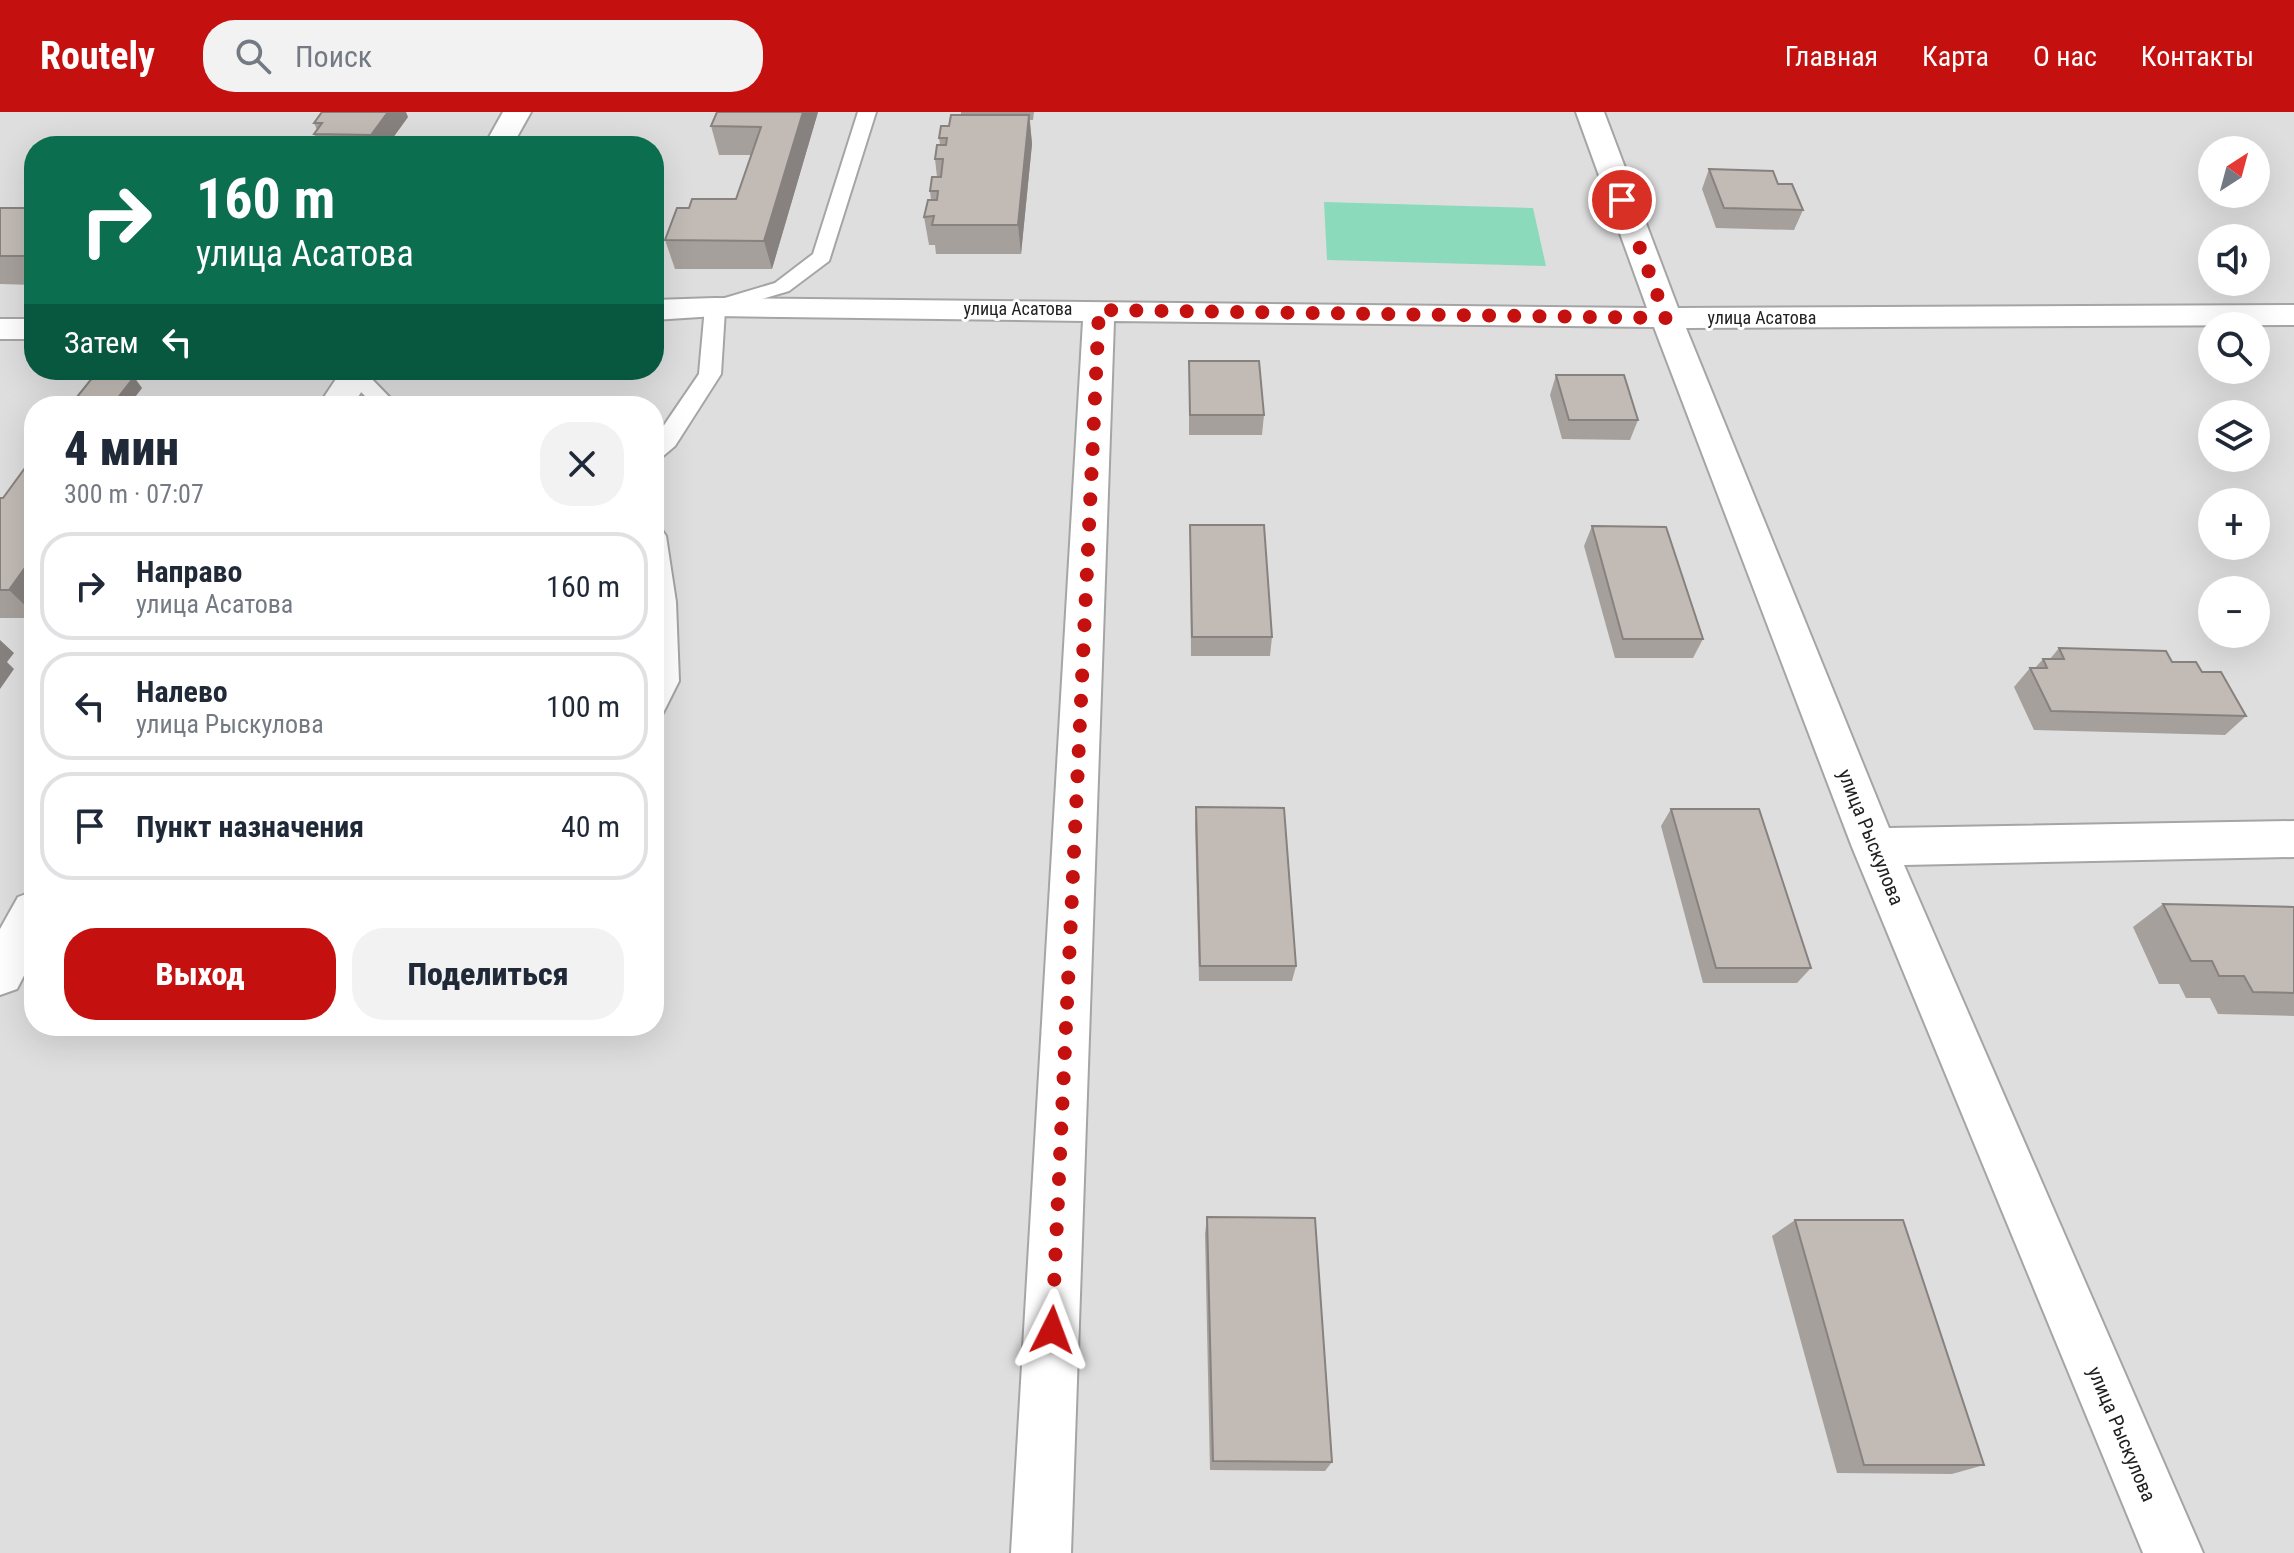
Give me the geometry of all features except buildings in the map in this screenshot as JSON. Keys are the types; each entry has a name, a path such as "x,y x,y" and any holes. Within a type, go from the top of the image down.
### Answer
{"street":[{"path":"504,136 517,112"},
{"name":"улица Рыскулова","path":"1590,112 1666,318 1874,847 2173,1553"},
{"name":"улица Асатова","path":"664,310 715,307 1099,310 1666,318 2294,315"},
{"path":"1041,1553 1099,310"},
{"path":"0,329 24,329"},
{"path":"1874,847 2294,839"},
{"path":"0,974 24,930"}],"lane":[{"path":"664,444 710,374 715,307 782,287 822,257 867,112"},
{"path":"364,380 378,396"},
{"path":"664,602 664,685"}],"shaded area":[{"path":"0,112 2294,112 2294,1553 0,1553"}],"green space":[{"path":"1324,202 1533,208 1546,266 1327,260"}],"route":[{"path":"1052,1330 1099,310 1666,318 1622,200"}]}
